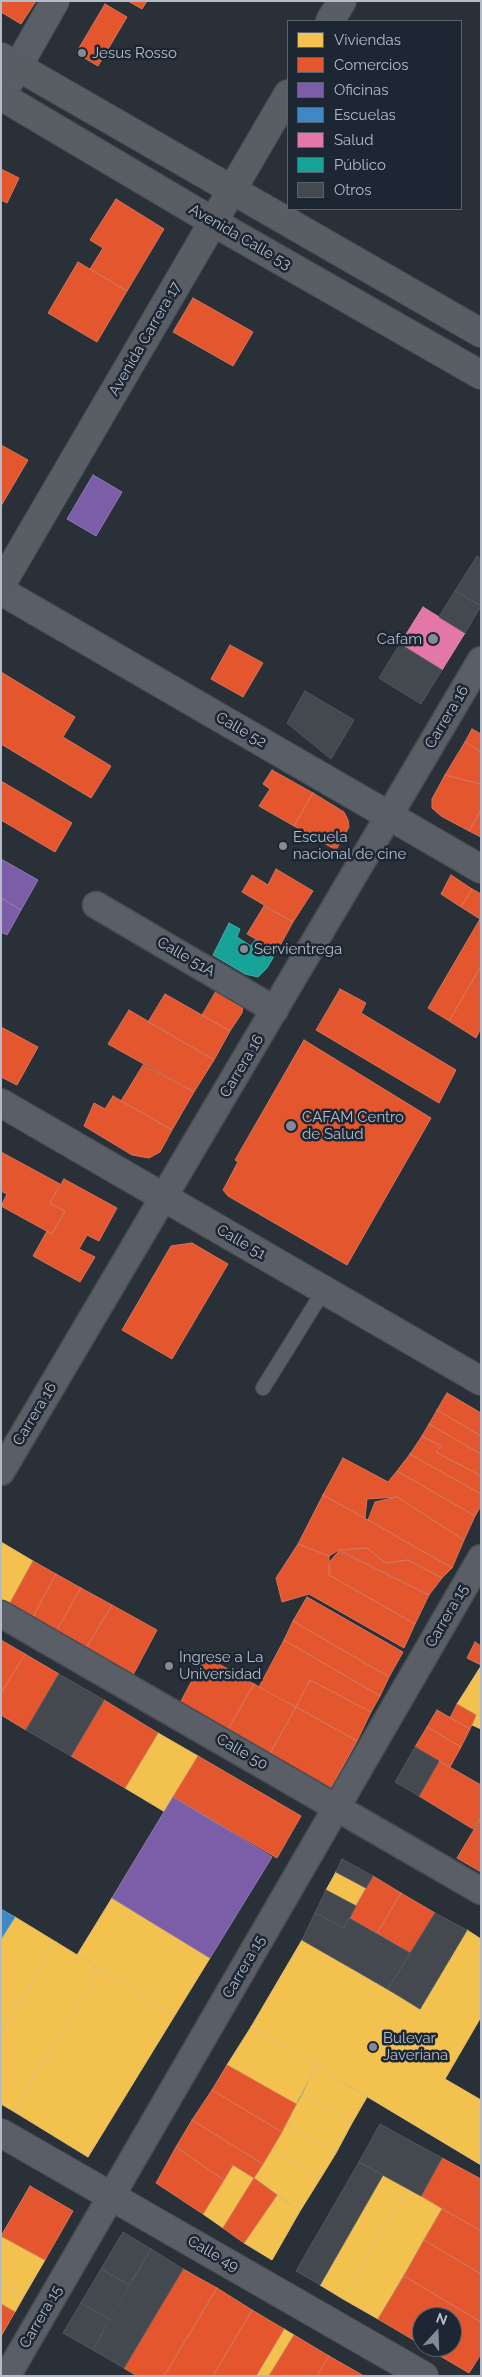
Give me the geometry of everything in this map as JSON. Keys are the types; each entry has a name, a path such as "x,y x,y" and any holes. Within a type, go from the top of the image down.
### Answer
{"main road":[{"path":"331,20 342,1"},
{"path":"10,62 481,333"},
{"name":"Avenida Calle 53","path":"1,96 213,222 481,376"},
{"name":"Avenida Carrera 17","path":"1,585 287,96"}],"street":[{"path":"1,96 10,62 55,1"},
{"name":"Calle 52","path":"1,591 481,869"},
{"name":"Carrera 16","path":"1,1472 481,660"},
{"name":"Calle 51A","path":"96,905 275,1010"},
{"name":"Calle 51","path":"1,1103 481,1381"},
{"name":"Carrera 15","path":"7,2376 481,1558"},
{"name":"Calle 50","path":"1,1614 337,1806 481,1891"},
{"name":"Calle 49","path":"1,2133 424,2376"}],"lane":[{"path":"263,1388 324,1290"}],"building: Viviendas":[{"path":"1,1542 33,1561 10,1603 1,1599"},
{"path":"481,1666 481,1729 472,1725 476,1715 457,1704"},
{"path":"158,1733 198,1756 165,1812 125,1788"},
{"path":"336,1872 366,1888 356,1906 326,1890"},
{"path":"112,1898 210,1958 175,2015 77,1955"},
{"path":"15,1917 56,1942 1,2032 1,1939"},
{"name":"Bulevar Javeriana","path":"467,1930 481,1939 481,2017 445,2079 481,2100 481,2165 251,2027 302,1940 420,2009"},
{"path":"56,1942 100,1969 13,2111 1,2104 1,2032"},
{"path":"100,1969 175,2015 88,2157 13,2111"},
{"path":"251,2027 316,2066 296,2104 227,2065"},
{"path":"316,2066 367,2097 352,2123 302,2095"},
{"path":"302,2095 352,2123 336,2153 286,2124"},
{"path":"286,2124 336,2153 320,2179 271,2150"},
{"path":"271,2150 320,2179 300,2211 254,2178"},
{"path":"233,2165 254,2178 223,2228 203,2214"},
{"path":"383,2175 408,2188 343,2299 320,2285"},
{"path":"408,2188 442,2209 378,2319 343,2299"},
{"path":"277,2195 300,2211 272,2260 244,2243"},
{"path":"1,2236 45,2260 24,2296 1,2284"},
{"path":"1,2284 24,2296 15,2312 1,2304"},
{"path":"1,2317 9,2322 1,2336"},
{"path":"284,2329 294,2335 269,2376 256,2376"}],"building: Comercios":[{"path":"1,1 36,1 21,24 1,12"},
{"path":"128,1 147,1 142,9"},
{"path":"105,4 127,17 98,66 76,53"},
{"path":"1,169 19,178 7,203 1,200"},
{"path":"116,199 164,229 127,291 90,269 103,248 90,240"},
{"path":"78,262 127,291 97,342 48,313"},
{"path":"193,298 253,332 233,366 173,332"},
{"path":"1,445 28,460 1,506"},
{"path":"230,645 263,663 243,697 211,679"},
{"path":"1,672 75,717 63,737 111,766 91,798 1,744"},
{"path":"472,729 481,734 481,752 465,742"},
{"path":"465,742 481,752 481,784 445,775"},
{"path":"272,770 313,793 294,826 259,806 270,789 263,784"},
{"path":"445,775 481,784 481,810 469,831 441,816 432,808 432,799"},
{"path":"1,781 72,823 55,852 1,820"},
{"path":"313,793 344,812 348,820 349,827 336,850 294,826"},
{"path":"481,810 481,837 469,831"},
{"path":"276,869 313,891 293,922 242,892 252,875 268,885"},
{"path":"451,875 472,889 461,907 441,894"},
{"path":"472,889 481,894 480,919 461,907"},
{"path":"264,906 293,922 277,951 247,934"},
{"path":"480,919 481,966 449,1021 428,1008"},
{"path":"481,966 481,1028 476,1038 449,1021"},
{"path":"219,986 243,1003 242,1013 230,1031 202,1015"},
{"path":"340,989 366,1003 361,1013 456,1070 439,1103 316,1030"},
{"path":"165,994 230,1031 214,1060 148,1022"},
{"path":"129,1010 214,1060 194,1092 108,1044"},
{"path":"1,1027 38,1047 17,1085 1,1077"},
{"path":"304,1040 431,1118 347,1265 228,1196 223,1190 238,1162 235,1160"},
{"path":"143,1065 194,1092 172,1130 121,1101"},
{"path":"113,1096 172,1130 160,1152 149,1158 132,1155 84,1126 94,1103 105,1109"},
{"path":"1,1152 60,1184 50,1203 65,1211 52,1234 1,1206 7,1194 1,1191"},
{"path":"64,1179 117,1208 99,1241 87,1235 79,1249 95,1257 80,1282 33,1256 47,1231 52,1234 65,1211 50,1203"},
{"path":"192,1243 228,1264 172,1359 122,1330 171,1246"},
{"path":"447,1393 481,1413 481,1436 437,1410"},
{"path":"437,1410 481,1436 481,1454 429,1424"},
{"path":"429,1424 481,1454 481,1476 436,1452 441,1446 422,1436"},
{"path":"422,1436 441,1446 436,1452 481,1476 481,1494 410,1454"},
{"path":"410,1454 481,1494 481,1506 475,1516 397,1471"},
{"path":"343,1458 388,1482 397,1471 475,1516 464,1540 397,1497 367,1499 365,1518 323,1495"},
{"path":"323,1495 452,1568 442,1578 408,1560 386,1563 367,1548 339,1550 329,1556 298,1544"},
{"path":"397,1497 464,1540 452,1568 368,1520 375,1502"},
{"path":"298,1544 329,1556 329,1575 415,1624 404,1648 309,1594 282,1602 276,1578"},
{"path":"367,1548 386,1563 408,1560 442,1578 429,1595 339,1550"},
{"path":"339,1551 429,1595 415,1624 329,1575 330,1561"},
{"path":"33,1561 56,1574 33,1617 10,1603"},
{"path":"56,1574 81,1588 56,1631 33,1617"},
{"path":"81,1588 112,1605 86,1648 56,1631"},
{"path":"307,1597 403,1652 389,1677 293,1621"},
{"path":"112,1605 157,1630 133,1675 86,1648"},
{"path":"293,1621 389,1677 380,1696 284,1640"},
{"path":"1,1640 25,1654 1,1693"},
{"path":"284,1640 380,1696 371,1712 310,1680 296,1707 259,1687"},
{"path":"475,1642 481,1646 481,1665 467,1658"},
{"path":"25,1654 59,1674 26,1730 1,1715 1,1693"},
{"path":"205,1656 254,1684 227,1731 180,1703"},
{"path":"310,1680 371,1712 357,1741 296,1707"},
{"path":"254,1684 296,1707 269,1755 227,1731"},
{"path":"104,1700 158,1733 125,1788 71,1756"},
{"path":"457,1704 476,1715 470,1729 450,1718"},
{"path":"296,1707 357,1741 330,1790 269,1755"},
{"path":"437,1710 470,1729 461,1747 427,1727"},
{"path":"427,1727 461,1747 450,1767 415,1747"},
{"path":"198,1756 301,1816 277,1858 173,1797"},
{"path":"439,1761 481,1785 481,1817 473,1829 419,1796"},
{"path":"481,1818 481,1872 457,1858"},
{"path":"373,1876 401,1893 377,1933 349,1918"},
{"path":"401,1893 435,1913 410,1953 377,1933"},
{"path":"227,2065 296,2104 282,2132 212,2090"},
{"path":"212,2090 282,2132 263,2164 192,2120"},
{"path":"192,2120 263,2164 254,2178 233,2165 224,2180 176,2147"},
{"path":"176,2147 224,2180 203,2214 156,2183"},
{"path":"442,2158 481,2179 481,2231 421,2196"},
{"path":"254,2178 277,2195 244,2243 223,2228"},
{"path":"30,2186 73,2211 45,2260 1,2236"},
{"path":"442,2209 481,2231 481,2274 424,2240"},
{"path":"424,2240 481,2274 481,2322 462,2311 462,2307 456,2307 404,2276"},
{"path":"183,2269 217,2288 164,2376 137,2376 124,2368"},
{"path":"404,2276 456,2307 412,2307 412,2339 378,2319"},
{"path":"217,2288 252,2310 213,2376 164,2376"},
{"path":"1,2304 15,2312 1,2336"},
{"path":"252,2310 284,2329 256,2376 213,2376"},
{"path":"462,2311 481,2322 481,2354 469,2373 442,2357 462,2357"},
{"path":"294,2335 329,2356 317,2376 269,2376"},
{"path":"329,2356 364,2376 317,2376"}],"building: Oficinas":[{"path":"93,475 122,492 96,536 67,519"},
{"path":"1,859 38,880 21,910 1,898"},
{"path":"1,898 21,910 7,935 1,932"},
{"path":"173,1797 272,1857 210,1958 112,1898"}],"building: Escuelas":[{"path":"1,1909 15,1917 1,1939"}],"building: Salud":[{"name":"Cafam","path":"423,607 465,633 442,670 400,644"}],"building: Público":[{"name":"Servientrega","path":"229,923 240,929 237,937 251,946 255,940 277,951 267,968 258,977 245,974 213,955"}],"building: Otros":[{"path":"477,556 481,559 481,606 455,591"},
{"path":"455,591 481,606 465,633 439,617"},
{"path":"400,644 442,670 421,704 379,678"},
{"path":"305,691 354,720 331,759 287,723"},
{"path":"59,1674 104,1700 71,1756 26,1730"},
{"path":"415,1747 439,1761 419,1796 395,1782"},
{"path":"342,1859 373,1876 366,1888 336,1872"},
{"path":"326,1890 356,1906 344,1928 315,1913"},
{"path":"315,1913 344,1928 349,1918 410,1953 388,1989 302,1940"},
{"path":"435,1913 467,1930 420,2009 388,1989"},
{"path":"380,2124 442,2158 421,2196 359,2162"},
{"path":"359,2162 383,2175 320,2285 296,2271"},
{"path":"123,2232 151,2249 129,2285 101,2269"},
{"path":"151,2249 183,2269 124,2368 93,2350"},
{"path":"101,2269 129,2285 109,2319 81,2303"},
{"path":"81,2303 109,2319 93,2350 63,2333"}],"place":[{"name":"Jesus Rosso","path":"82,53"},
{"name":"Cafam","path":"433,639"},
{"name":"Escuela nacional de cine","path":"283,846"},
{"name":"Servientrega","path":"244,949"},
{"name":"CAFAM Centro de Salud","path":"291,1126"},
{"name":"Ingrese a La Universidad","path":"169,1666"},
{"name":"Bulevar Javeriana","path":"373,2047"}]}
